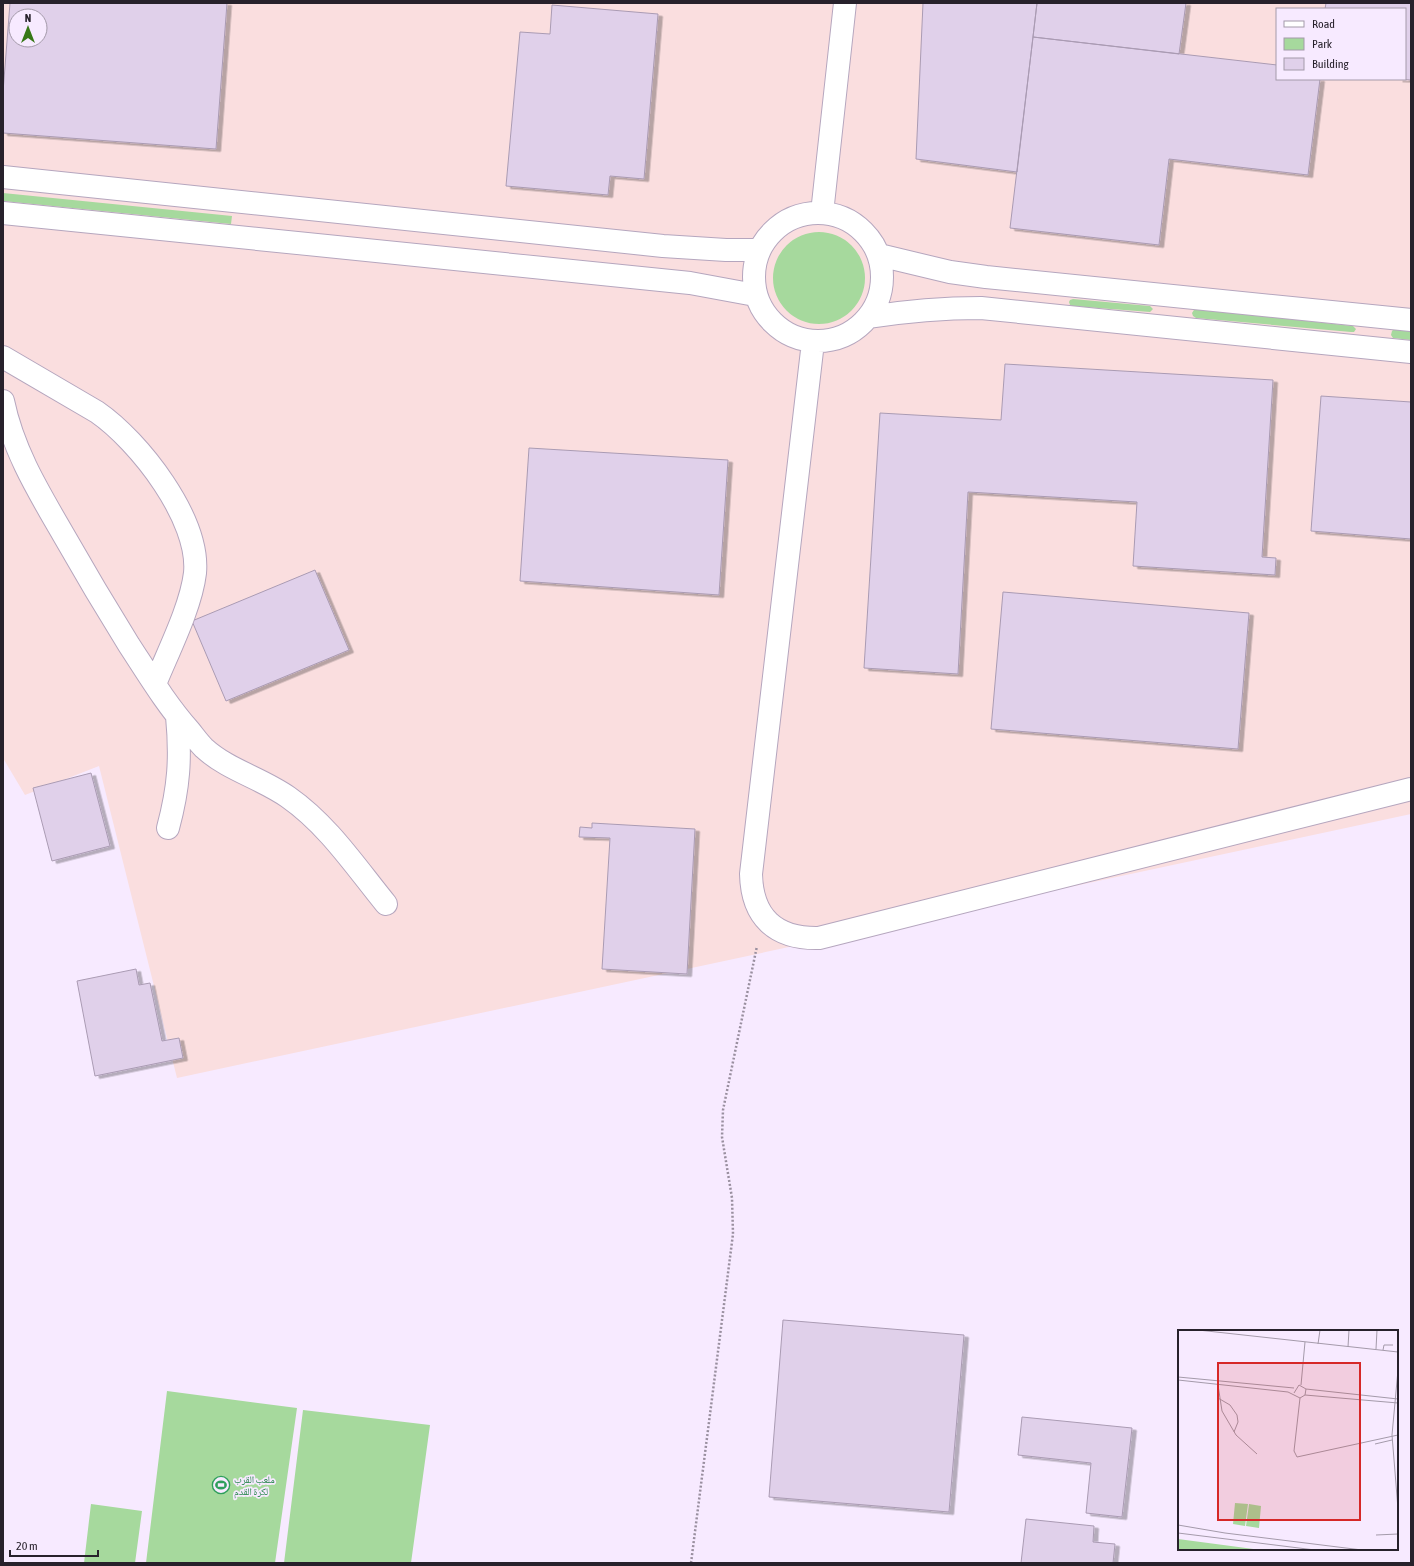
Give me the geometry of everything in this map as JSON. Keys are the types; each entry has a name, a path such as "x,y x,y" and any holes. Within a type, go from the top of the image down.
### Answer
{"street":[{"path":"822,213 845,3"},
{"path":"3,177 663,246 726,250 758,250"},
{"path":"3,213 690,283 755,295"},
{"path":"822,213 840,217 856,225 870,238 879,255 883,276 880,298 869,317 854,331 834,340 813,342 794,338 777,328 763,313 755,295 752,272 758,250 770,234 784,222 802,214 822,213"},
{"path":"879,255 950,272 1411,320"},
{"path":"1173,328 1177,296"},
{"path":"869,317 906,311 944,308 982,308 1411,352"},
{"path":"1365,347 1369,315"},
{"path":"813,342 751,874 751,889 755,903 763,916 774,927 788,934 803,938 819,938 1411,789"},
{"path":"3,357 97,412 111,422 149,461 162,480 180,514 190,538 195,558 193,584 181,620 155,684"},
{"path":"3,401 7,420 14,440 32,480 105,606 177,716 204,748 230,767 285,795 309,813 330,833 386,904"},
{"path":"168,828 180,772 180,744 177,716"}],"path":[{"path":"692,1563 732,1234 731,1193 722,1136 723,1110 763,916"}],"shaded area":[{"path":"3,3 1411,3 1411,814 177,1078 99,766 25,795 3,758"}],"green space":[{"path":"3,193 232,216 231,224 3,201"},
{"path":"819,232 837,235 852,245 862,260 865,278 862,296 852,311 837,321 819,324 801,321 786,311 776,296 773,278 776,260 786,245 801,235"},
{"path":"1073,299 1150,306 1153,309 1150,312 1072,306 1069,302"},
{"path":"1198,309 1353,326 1356,329 1354,332 1351,332 1196,318 1192,313 1194,310"},
{"path":"1394,329 1411,330 1411,340 1393,338 1391,335"},
{"name":"ملعب القرب لكرة القدم","path":"167,1391 297,1408 275,1563 146,1563"},
{"name":"ملعب القرب لكرة القدم","path":"303,1410 430,1425 411,1563 284,1563"},
{"path":"91,1504 142,1511 135,1563 84,1563"}],"building":[{"path":"10,3 227,3 216,149 3,133 3,92 8,28 8,48 48,48 48,8 10,8"},
{"path":"923,3 1037,3 1017,172 916,159"},
{"path":"1037,3 1186,3 1179,54 1033,37"},
{"path":"1326,3 1411,3 1411,80 1406,80 1406,8 1325,8"},
{"path":"552,5 658,14 644,179 610,176 608,195 506,186 520,32 550,34"},
{"path":"1033,37 1276,65 1276,80 1320,80 1308,175 1169,159 1159,245 1010,228"},
{"path":"1005,364 1273,380 1262,557 1276,558 1275,575 1133,566 1137,502 968,492 958,674 864,668 880,413 1001,420"},
{"path":"1321,396 1411,402 1411,539 1311,531"},
{"path":"529,448 728,460 719,595 520,581"},
{"path":"315,570 349,650 226,701 192,621"},
{"path":"1003,592 1249,613 1238,749 991,729"},
{"path":"91,773 110,846 52,861 33,788"},
{"path":"592,823 695,829 687,974 602,969 610,838 579,837 580,827 592,828"},
{"path":"136,969 139,985 150,983 162,1041 179,1038 183,1058 95,1076 77,981"},
{"path":"783,1320 964,1335 949,1512 769,1497"},
{"path":"1022,1417 1132,1428 1122,1517 1086,1513 1091,1463 1018,1455"},
{"path":"1026,1519 1094,1526 1093,1542 1115,1544 1113,1563 1021,1563"}],"place":[{"name":"ملعب القرب لكرة القدم","path":"221,1485"}]}
